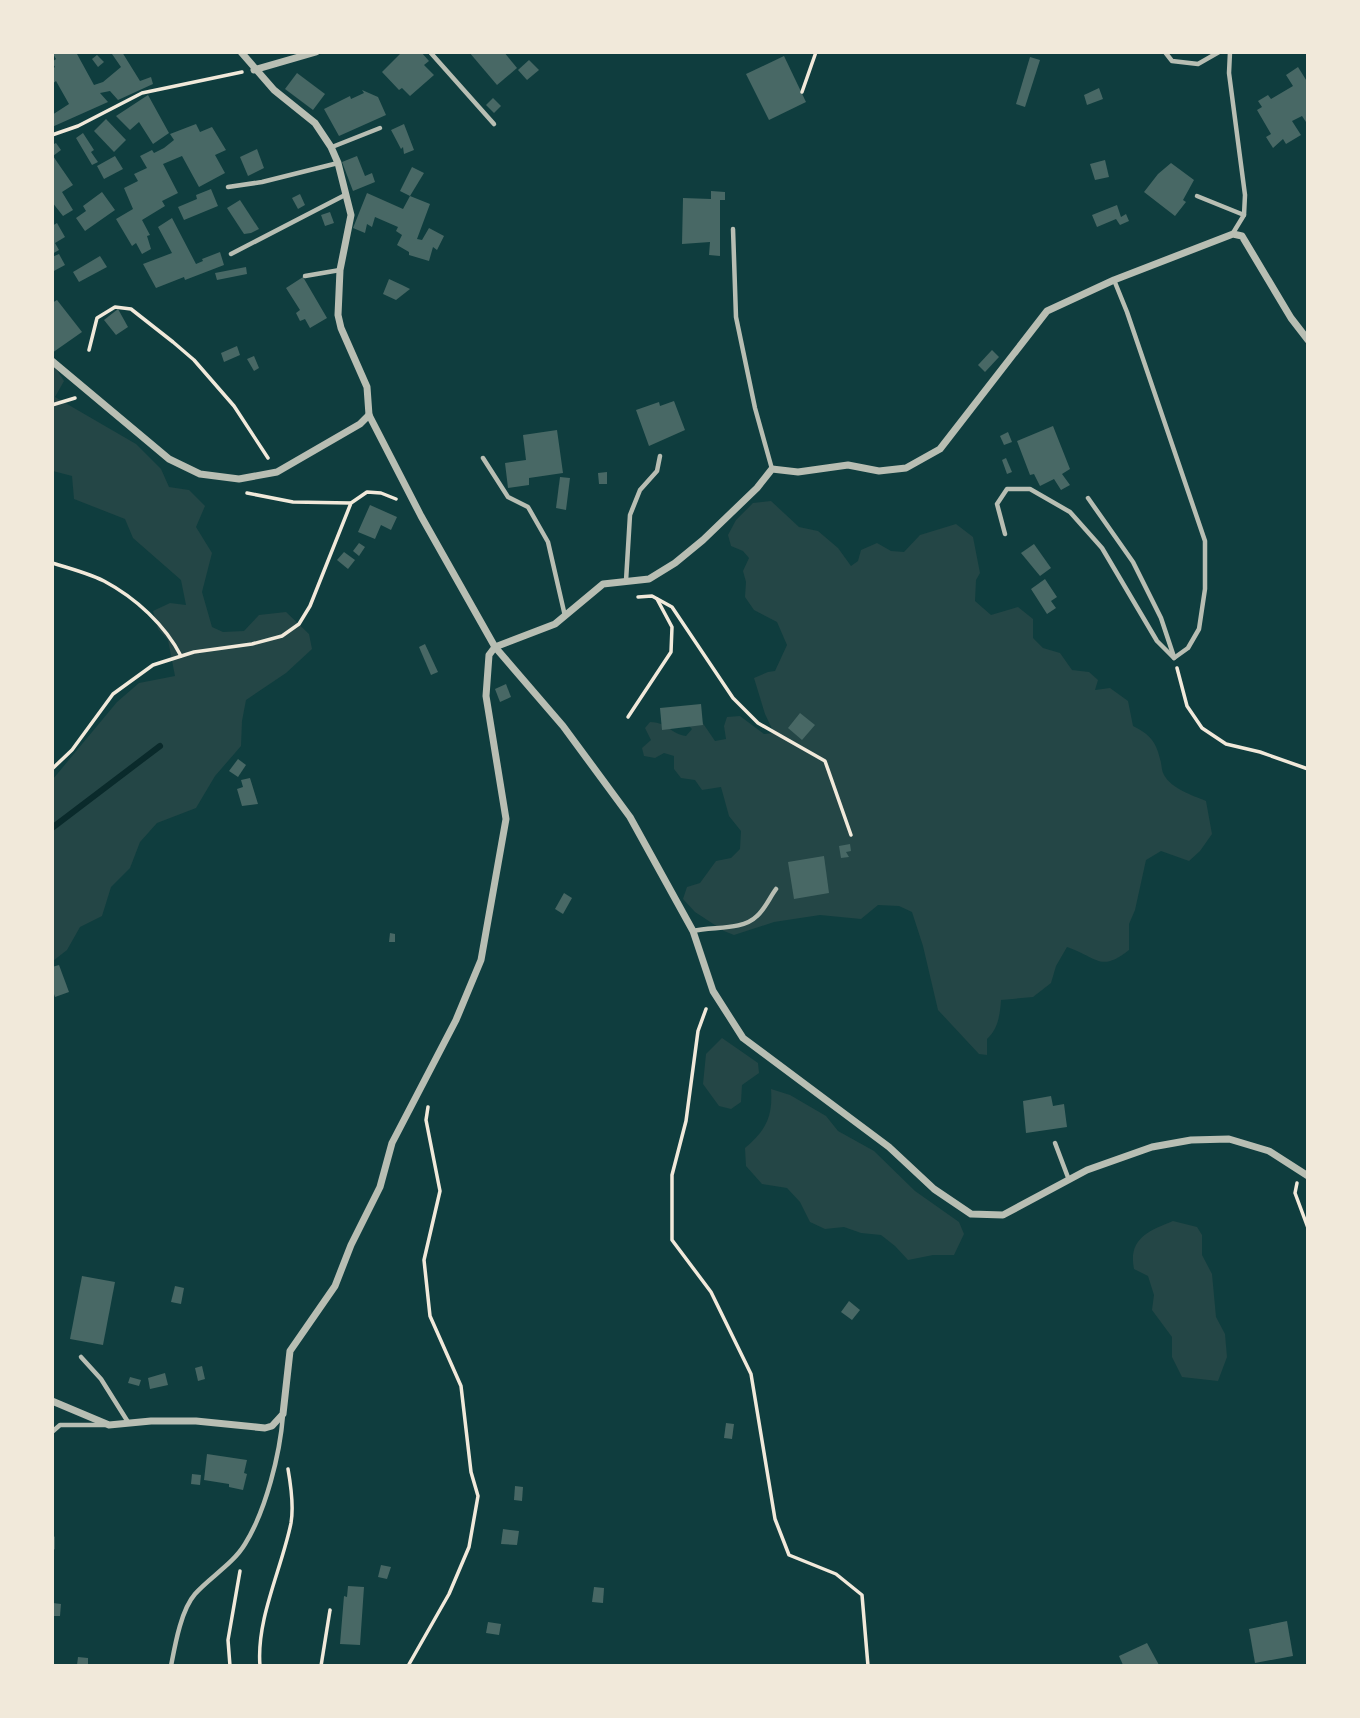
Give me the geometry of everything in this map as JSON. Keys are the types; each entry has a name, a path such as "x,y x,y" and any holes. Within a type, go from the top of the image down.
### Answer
{"street":[{"path":"240,52 274,90 315,123 338,163 351,215 340,270 338,315 367,387 369,415 421,516 495,647 563,726 630,817 693,931 713,991 743,1038 890,1147 934,1189 971,1214 1003,1215 1087,1170 1152,1147 1191,1140 1229,1139 1269,1150 1307,1175"},
{"path":"254,70 316,52"},
{"path":"52,1401 109,1425 128,1422 196,1421 265,1429 272,1426 283,1414 290,1351 335,1286 351,1245 380,1187 392,1143 456,1020 481,960 506,819 486,696 489,655 495,647 555,624 603,584 649,579 675,563 757,488 772,469 798,472 848,466 879,471 906,468 940,449 1047,311 1114,280 1233,234 1242,236 1307,340"},
{"path":"52,361 169,459 200,474 239,479 277,472 360,424 369,415"}],"lane":[{"path":"430,52 494,124"},
{"path":"1165,52 1172,61 1198,64 1220,52"},
{"path":"1230,52 1229,73 1245,195 1244,215 1233,234"},
{"path":"331,147 380,128"},
{"path":"229,187 262,182 338,163"},
{"path":"231,254 345,195"},
{"path":"1197,197 1244,215"},
{"path":"733,229 736,317 755,408 772,469"},
{"path":"305,276 340,270"},
{"path":"1114,280 1205,541 1205,589 1199,629 1188,648 1174,658"},
{"path":"626,581 630,515 639,490 657,471 660,456"},
{"path":"482,458 508,497 528,507 548,542 565,615"},
{"path":"1005,534 997,505 1007,489 1030,489 1070,512 1102,548 1157,641 1174,658"},
{"path":"1088,498 1133,562 1161,618 1174,658"},
{"path":"693,931 744,925 757,916 776,889"},
{"path":"1055,1143 1069,1180"},
{"path":"81,1357 101,1379 128,1422"},
{"path":"171,1665 176,1637 193,1596 245,1546 264,1503 281,1437 283,1414"},
{"path":"52,1432 60,1425 109,1425"},
{"path":"52,1537 52,1549"}],"path":[{"path":"802,92 816,52"},
{"path":"52,135 78,126 142,93 254,70"},
{"path":"89,350 97,318 115,307 131,309 194,360 234,406 277,472"},
{"path":"52,405 91,394"},
{"path":"246,492 293,502 351,503"},
{"path":"52,769 72,750 113,694 153,665 181,656 282,636 299,624 310,606 351,503 367,492 381,493 405,503 421,516"},
{"path":"52,563 104,581 147,612 172,638 181,656"},
{"path":"626,597 652,596 672,607 733,698 758,723 825,761 851,835"},
{"path":"628,717 671,652 672,627 656,599"},
{"path":"1174,658 1187,706 1202,728 1226,744 1260,752 1307,769"},
{"path":"713,991 698,1031 686,1121 672,1175 672,1240 711,1292 751,1374 775,1519 789,1555 836,1574 862,1595 868,1665"},
{"path":"408,1665 449,1594 469,1546 478,1496 471,1472 461,1386 430,1316 425,1260 440,1191 426,1120 428,1106"},
{"path":"1299,1170 1295,1194 1307,1228"},
{"path":"260,1665 259,1654 270,1592 291,1521 292,1488 288,1465"},
{"path":"230,1665 228,1640 245,1546"},
{"path":"321,1665 330,1610"}],"shaded area":[{"path":"52,367 55,367 64,381 55,397 136,444 161,469 169,487 189,490 205,506 196,527 212,553 202,592 212,627 223,632 244,631 259,615 286,612 309,634 312,649 286,673 246,700 241,746 215,776 196,808 157,823 140,842 130,868 111,887 102,916 80,927 67,950 53,961 53,779 117,702 139,683 175,676 168,640 158,629 153,611 170,603 186,605 181,580 133,538 125,519 74,499 72,476 53,471"},
{"path":"771,501 799,527 818,531 838,548 851,566 858,561 861,550 877,543 891,551 904,552 920,535 956,524 973,537 980,573 976,580 975,601 991,615 1018,607 1033,619 1033,638 1043,648 1060,653 1072,670 1089,672 1098,680 1095,690 1110,688 1128,701 1133,726 1148,735 1154,743 1163,773 1168,780 1183,791 1206,801 1212,834 1200,851 1189,861 1161,851 1146,860 1135,910 1129,924 1129,950 1105,962 1067,947 1056,966 1051,983 1033,997 1001,1000 998,1021 987,1039 987,1055 979,1054 938,1010 912,912 899,906 878,905 861,919 820,915 774,922 734,935 695,912 683,899 687,887 700,883 716,861 731,858 740,849 741,831 729,816 721,787 702,790 695,780 681,778 674,769 674,756 664,753 655,758 644,756 642,748 651,740 645,728 650,722 657,723 686,736 692,729 685,722 698,716 715,741 726,739 724,726 727,717 740,716 764,734 774,733 754,678 775,671 787,645 777,622 754,610 745,597 746,582 743,571 749,558 743,551 731,546 728,535 736,520 753,503"},
{"path":"722,1038 758,1063 759,1073 742,1085 741,1102 731,1109 719,1106 703,1084 706,1054"},
{"path":"771,1089 790,1095 826,1116 838,1131 874,1151 915,1191 959,1222 964,1234 954,1255 933,1255 908,1260 881,1235 861,1233 844,1227 825,1229 810,1222 800,1202 787,1188 762,1184 746,1166 745,1148 767,1122 771,1108"},
{"path":"1173,1221 1197,1227 1202,1235 1202,1255 1212,1274 1216,1317 1225,1334 1227,1357 1218,1381 1182,1377 1172,1357 1172,1337 1152,1310 1154,1295 1148,1276 1134,1269 1134,1250 1137,1243 1156,1228"}],"building":[{"path":"52,52 80,52 77,54 94,85 103,82 121,67 112,54 122,52 140,81 151,77 153,84 118,100 110,91 100,93 108,102 52,127 52,115 69,104 56,81 52,84 52,69 55,67 52,62 56,59"},
{"path":"402,52 421,52 429,61 424,65 434,75 410,96 402,88 399,90 382,72"},
{"path":"469,52 504,52 517,68 497,85"},
{"path":"97,55 104,62 98,67 92,59"},
{"path":"784,56 806,102 769,120 746,74"},
{"path":"1030,57 1040,60 1025,107 1016,104"},
{"path":"529,60 539,70 527,80 518,70"},
{"path":"1298,67 1308,83 1308,125 1302,116 1292,121 1301,135 1286,144 1283,139 1273,148 1266,137 1271,134 1257,110 1262,107 1258,101 1268,95 1271,99 1293,86 1286,75"},
{"path":"297,73 325,94 313,110 285,89"},
{"path":"1099,88 1103,99 1087,105 1084,95"},
{"path":"362,90 378,97 386,115 339,136 324,109 350,96 351,99 364,93"},
{"path":"148,95 169,133 153,144 139,122 130,130 116,116"},
{"path":"493,98 501,106 494,113 486,105"},
{"path":"106,119 126,140 114,152 94,131"},
{"path":"196,124 200,132 212,127 226,150 215,155 225,173 199,187 182,156 163,164 178,193 162,201 165,206 142,220 150,235 147,236 151,249 142,254 136,243 132,246 116,219 133,209 124,188 138,181 134,174 147,168 140,156 164,148 174,140 170,134"},
{"path":"404,124 414,150 404,154 403,147 401,149 391,130"},
{"path":"83,133 98,162 92,165 76,138"},
{"path":"56,143 61,150 53,156 73,185 62,192 73,210 63,216 52,202 52,145"},
{"path":"257,149 264,168 248,176 240,157"},
{"path":"115,156 123,169 104,179 97,166"},
{"path":"357,156 365,176 372,173 375,182 353,191 342,162"},
{"path":"1105,160 1109,177 1095,180 1090,164"},
{"path":"1171,163 1194,180 1183,200 1186,202 1175,216 1144,192"},
{"path":"412,167 424,173 410,196 400,191"},
{"path":"211,189 218,206 184,220 178,207"},
{"path":"711,191 725,192 725,200 720,200 720,256 709,255 710,242 682,244 683,198 711,199"},
{"path":"102,192 115,210 85,231 76,218 86,211 83,206"},
{"path":"367,193 403,209 410,196 430,204 417,239 422,240 429,228 444,236 437,250 433,247 429,261 409,255 409,252 397,245 402,235 396,231 398,227 375,217 372,227 367,224 365,233 353,228"},
{"path":"300,194 305,205 298,209 292,198"},
{"path":"240,200 259,229 251,233 244,234 227,208"},
{"path":"1117,205 1121,217 1126,214 1129,221 1120,225 1116,219 1097,227 1092,215"},
{"path":"330,212 334,223 325,226 321,215"},
{"path":"172,218 196,264 220,252 224,265 156,288 143,264 172,253 158,227"},
{"path":"57,223 65,237 55,243 59,250 52,254 52,226"},
{"path":"59,254 65,265 52,272 52,257"},
{"path":"100,256 107,267 79,282 73,272"},
{"path":"246,267 247,274 217,280 215,273"},
{"path":"303,277 327,318 310,328 305,319 300,321 296,313 300,310 286,288"},
{"path":"389,279 410,289 396,300 383,294"},
{"path":"57,300 82,332 52,353 52,303"},
{"path":"118,309 128,327 116,335 104,320"},
{"path":"237,346 240,355 224,362 221,353"},
{"path":"992,350 999,357 985,372 978,365"},
{"path":"254,356 259,368 254,371 247,359"},
{"path":"674,401 685,430 649,446 636,410 659,402 660,406"},
{"path":"1053,426 1070,469 1062,474 1070,485 1061,490 1054,479 1040,486 1034,474 1030,475 1017,441"},
{"path":"557,430 563,473 529,478 529,485 508,488 505,463 526,460 523,435"},
{"path":"1008,432 1012,442 1004,445 1000,436"},
{"path":"1006,458 1012,472 1007,474 1002,460"},
{"path":"607,472 607,484 599,484 598,473"},
{"path":"560,477 570,478 566,510 556,508"},
{"path":"370,505 397,517 391,530 381,525 375,539 358,532"},
{"path":"359,543 365,547 359,556 353,551"},
{"path":"1034,544 1051,568 1040,576 1021,553"},
{"path":"344,552 355,560 348,569 337,560"},
{"path":"1045,579 1057,597 1051,601 1056,608 1047,614 1031,589"},
{"path":"425,644 438,672 431,675 419,647"},
{"path":"506,684 511,697 500,702 495,689"},
{"path":"701,704 703,725 662,730 660,708"},
{"path":"800,713 815,725 802,740 788,728"},
{"path":"238,759 246,765 238,777 229,771"},
{"path":"250,778 258,804 242,806 237,789 243,787 241,780"},
{"path":"850,844 851,851 846,852 849,857 841,858 839,846"},
{"path":"824,856 829,893 794,899 788,862"},
{"path":"564,893 572,898 563,914 555,909"},
{"path":"390,933 395,934 395,942 389,942"},
{"path":"59,965 69,992 55,997 52,967"},
{"path":"1051,1096 1053,1106 1064,1104 1067,1127 1026,1133 1023,1101"},
{"path":"82,1276 115,1282 103,1345 70,1339"},
{"path":"175,1286 184,1288 181,1304 171,1302"},
{"path":"849,1301 860,1310 852,1320 841,1312"},
{"path":"202,1366 205,1379 198,1381 195,1368"},
{"path":"165,1373 168,1385 150,1389 148,1378"},
{"path":"130,1377 141,1380 139,1386 128,1383"},
{"path":"726,1423 734,1424 732,1439 724,1438"},
{"path":"207,1454 247,1460 243,1490 229,1487 229,1484 204,1480"},
{"path":"192,1474 201,1475 200,1485 191,1484"},
{"path":"515,1486 523,1487 522,1501 514,1500"},
{"path":"503,1529 519,1531 517,1545 501,1544"},
{"path":"381,1565 391,1567 387,1579 378,1577"},
{"path":"348,1586 364,1587 360,1645 340,1644 344,1596 347,1597"},
{"path":"594,1587 604,1588 603,1603 592,1602"},
{"path":"53,1603 61,1604 60,1616 52,1616"},
{"path":"1287,1621 1293,1656 1255,1663 1249,1629"},
{"path":"488,1622 501,1624 499,1635 486,1633"},
{"path":"1147,1643 1159,1665 1123,1665 1119,1656"},
{"path":"78,1657 88,1658 88,1665 77,1665"}],"waterway":[{"path":"52,828 160,746"}]}
